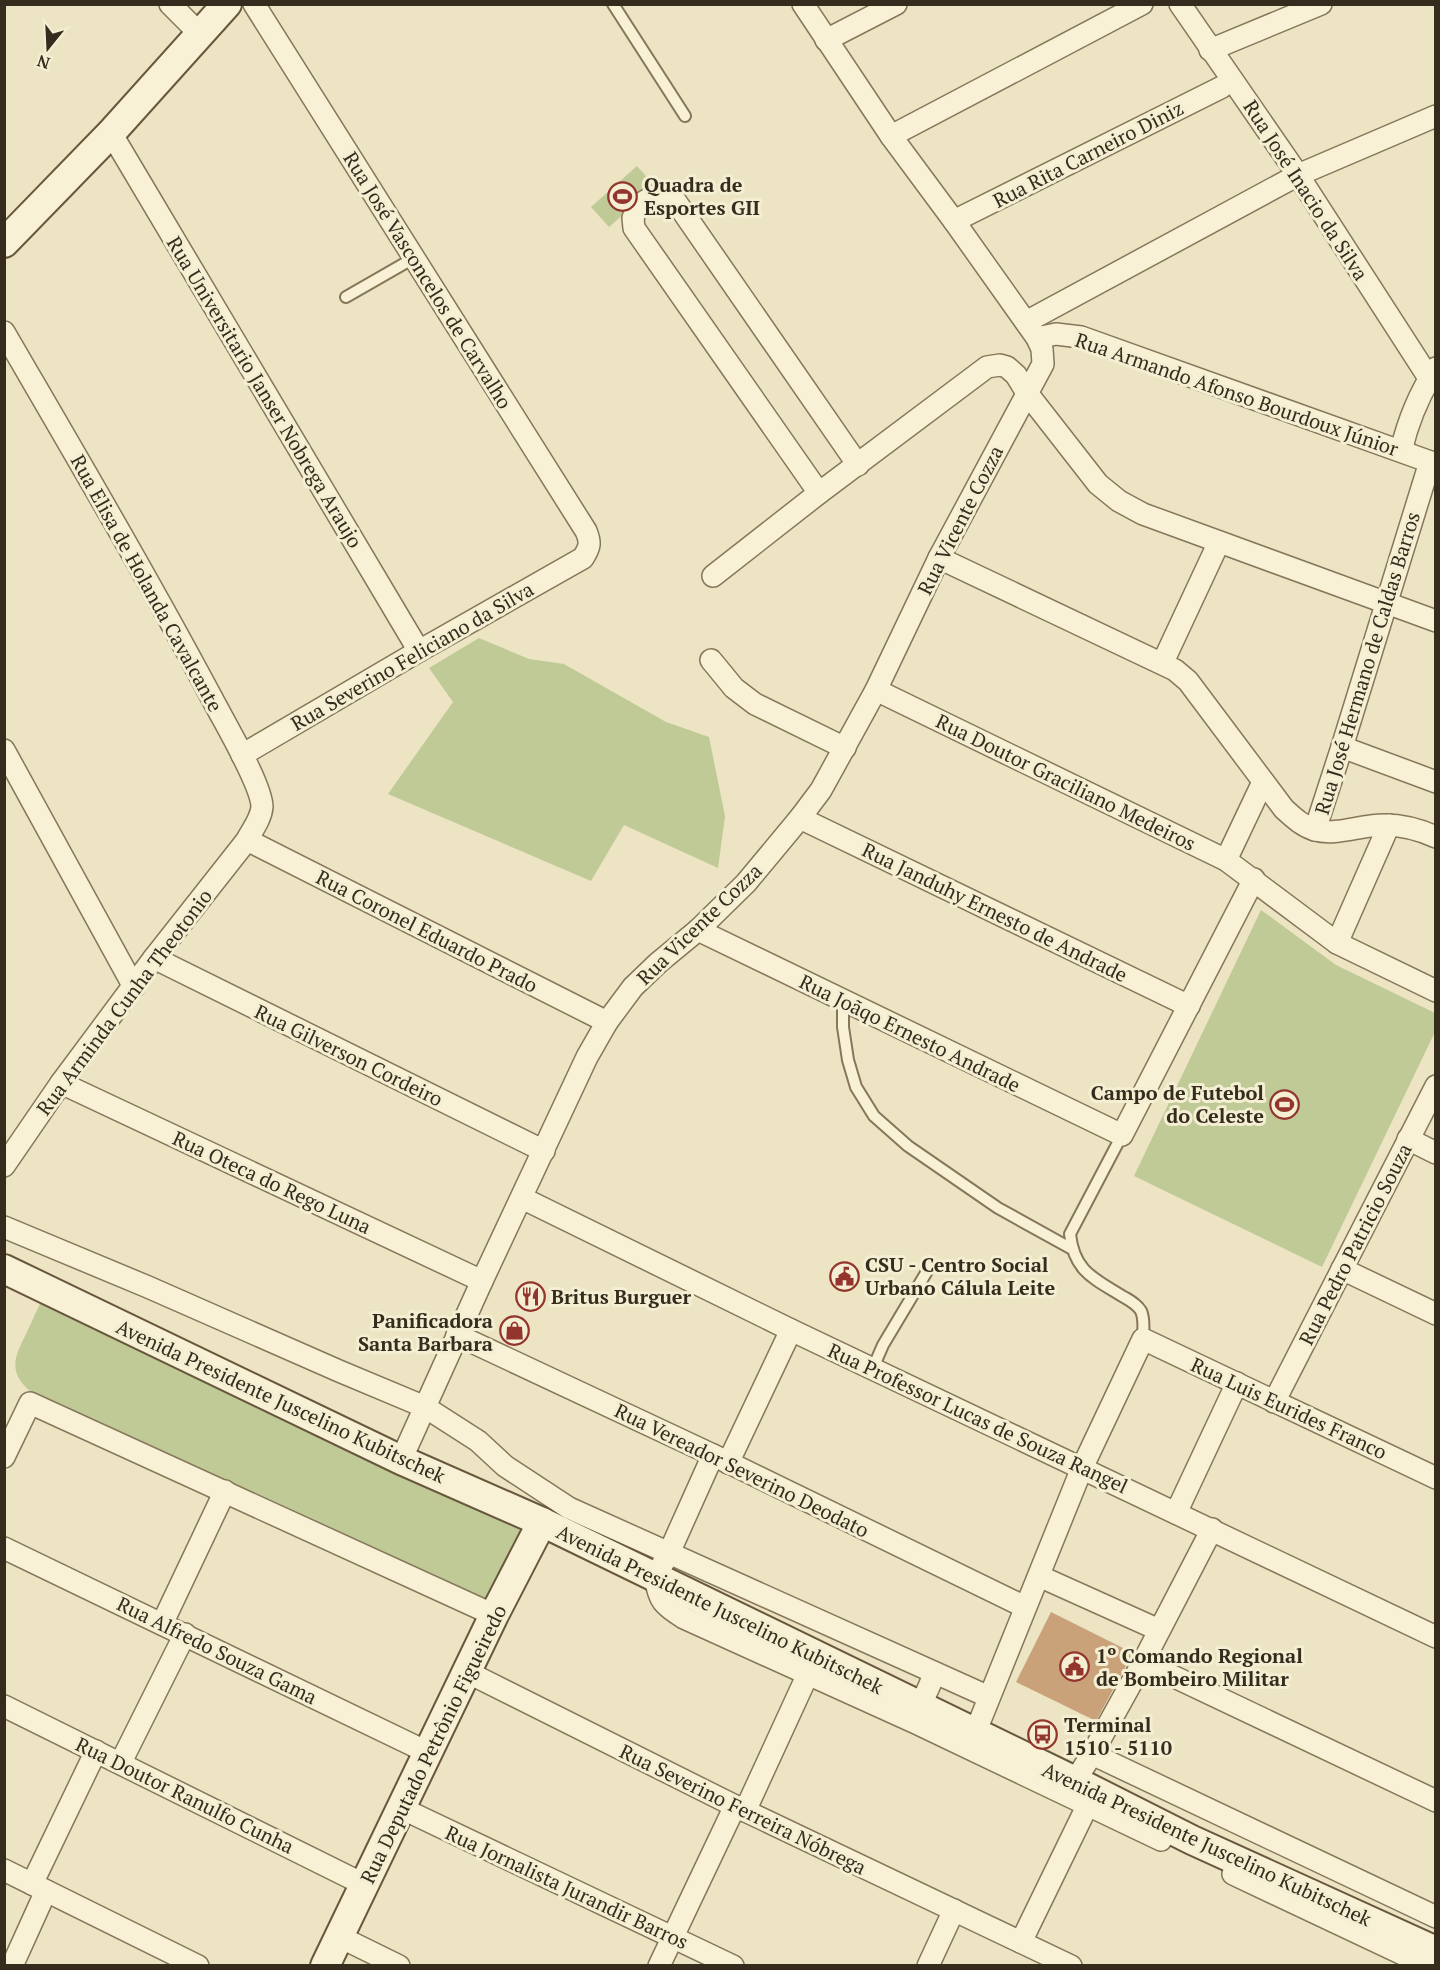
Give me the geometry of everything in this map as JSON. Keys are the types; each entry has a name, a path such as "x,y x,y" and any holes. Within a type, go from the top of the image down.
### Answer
{"main road":[{"path":"8,231 111,132 227,4"},
{"name":"Avenida Presidente Juscelino Kubitschek","path":"4,1269 401,1460 542,1522 655,1577 780,1651 918,1715 975,1733 1086,1792 1192,1840 1222,1861 1339,1908 1427,1953"},
{"name":"Rua Deputado Petrônio Figueiredo","path":"325,1965 542,1522"}],"street":[{"path":"170,4 200,34"},
{"name":"Rua José Vasconcelos de Carvalho","path":"254,4 586,531 590,539 590,548 583,558"},
{"path":"803,4 891,136 1031,330 1298,175 1436,116"},
{"path":"826,40 896,4"},
{"path":"891,136 1142,4"},
{"name":"Rua José Inacio da Silva","path":"1180,4 1432,373"},
{"path":"1210,50 1321,4"},
{"name":"Rua Rita Carneiro Diniz","path":"954,221 1222,87"},
{"name":"Rua Universitario Janser Nobrega Araujo","path":"111,132 420,651"},
{"path":"819,493 634,228 633,218 636,210 652,197 663,193 672,196 858,465"},
{"name":"Rua Vicente Cozza","path":"401,1460 587,1057 607,1022 633,987 698,930 746,883 821,790 845,748 876,690 939,558 1044,364 1042,349 1031,330"},
{"name":"Rua Armando Afonso Bourdoux Júnior","path":"1031,330 1081,337 1433,463"},
{"name":"Rua Elisa de Holanda Cavalcante","path":"4,332 168,614 242,755 258,790 262,807 258,821 247,840"},
{"path":"712,576 987,367 1000,365 1007,367 1016,375 1027,393 1098,484 1119,501 1143,514 1436,621"},
{"path":"1401,451 1407,426 1432,373"},
{"name":"Rua José Hermano de Caldas Barros","path":"1315,830 1433,463"},
{"path":"1163,662 1219,542"},
{"name":"Rua Severino Feliciano da Silva","path":"242,755 583,558"},
{"path":"939,558 1163,662 1175,670 1188,681 1284,809 1299,822 1315,830 1332,832 1389,825 1428,833 1436,837"},
{"path":"711,660 734,688 755,704 845,748"},
{"name":"Rua Doutor Graciliano Medeiros","path":"876,690 1226,860 1336,943 1436,991"},
{"path":"1342,747 1436,782"},
{"path":"4,750 134,987"},
{"path":"1226,860 1263,782"},
{"name":"Rua Janduhy Ernesto de Andrade","path":"800,818 1189,1006"},
{"path":"1336,943 1389,825"},
{"name":"Rua Arminda Cunha Theotonio","path":"6,1158 154,958 247,840"},
{"name":"Rua Coronel Eduardo Prado","path":"247,840 607,1022"},
{"path":"1122,1135 1254,879"},
{"name":"Rua Joãqo Ernesto Andrade","path":"698,930 1122,1135"},
{"name":"Rua Gilverson Cordeiro","path":"154,958 544,1152"},
{"name":"Rua Oteca do Rego Luna","path":"61,1083 482,1281"},
{"name":"Rua Pedro Patricio Souza","path":"1274,1402 1436,1086"},
{"path":"1408,1139 1436,1153"},
{"name":"Rua Professor Lucas de Souza Rangel","path":"522,1198 791,1330 1436,1636"},
{"path":"4,1227 425,1407 478,1441 505,1466 568,1508 989,1697"},
{"path":"1342,1269 1436,1314"},
{"path":"655,1577 791,1330"},
{"name":"Rua Vereador Severino Deodato","path":"457,1335 1025,1607"},
{"path":"975,1733 1082,1468 1143,1339"},
{"name":"Rua Luis Eurides Franco","path":"1143,1339 1436,1478"},
{"path":"1176,1513 1238,1383"},
{"path":"4,1457 30,1403 494,1616"},
{"path":"162,1624 225,1491"},
{"path":"1021,1942 1086,1792 1092,1754 1212,1529"},
{"name":"Rua Alfredo Souza Gama","path":"4,1548 429,1753"},
{"path":"1039,1576 1159,1630"},
{"path":"659,1965 740,1809 818,1669 844,1632"},
{"path":"121,1762 185,1634"},
{"path":"1143,1662 1436,1801"},
{"name":"Rua Severino Ferreira Nóbrega","path":"467,1672 740,1809 1071,1965"},
{"path":"935,1673 918,1715 1086,1792 1222,1861 1427,1953 1435,1915 1092,1754"},
{"name":"Rua Doutor Ranulfo Cunha","path":"4,1706 121,1762 365,1885"},
{"path":"12,1965 39,1887 96,1751"},
{"name":"Rua Jornalista Jurandir Barros","path":"401,1808 733,1965"},
{"path":"1192,1840 1212,1812"},
{"path":"4,1870 198,1965"},
{"path":"1339,1908 1354,1878"},
{"path":"928,1965 954,1910"},
{"path":"340,1937 399,1965"}],"lane":[{"path":"613,4 685,116"},
{"path":"346,297 414,258"},
{"path":"843,1000 843,1027 848,1060 856,1087 874,1116 908,1146 998,1208 1072,1250"},
{"path":"1122,1135 1070,1234 1072,1250 1078,1265 1088,1275 1134,1303 1141,1311 1143,1339"},
{"path":"873,1368 928,1268"}],"green space":[{"name":"Quadra de Esportes GII","path":"637,166 655,186 609,227 591,207"},
{"path":"479,638 529,659 564,664 666,722 709,737 725,816 718,868 624,825 591,881 388,794 453,702 429,668"},
{"name":"Campo de Futebol do Celeste","path":"1261,910 1336,965 1435,1013 1435,1032 1322,1267 1134,1176"},
{"path":"43,1297 526,1530 493,1606 30,1391 18,1377 15,1363"}],"building":[{"name":"1º Comando Regional de Bombeiro Militar","path":"1051,1612 1133,1653 1096,1721 1016,1682"}],"place":[{"name":"Quadra de Esportes GII","path":"623,196"},
{"name":"Campo de Futebol do Celeste","path":"1285,1104"},
{"name":"CSU - Centro Social Urbano Cálula Leite","path":"844,1276"},
{"name":"Britus Burguer","path":"530,1296"},
{"name":"Panificadora Santa Barbara","path":"514,1331"},
{"name":"1º Comando Regional de Bombeiro Militar","path":"1075,1667"},
{"name":"Terminal 1510 - 5110","path":"1043,1735"}]}
